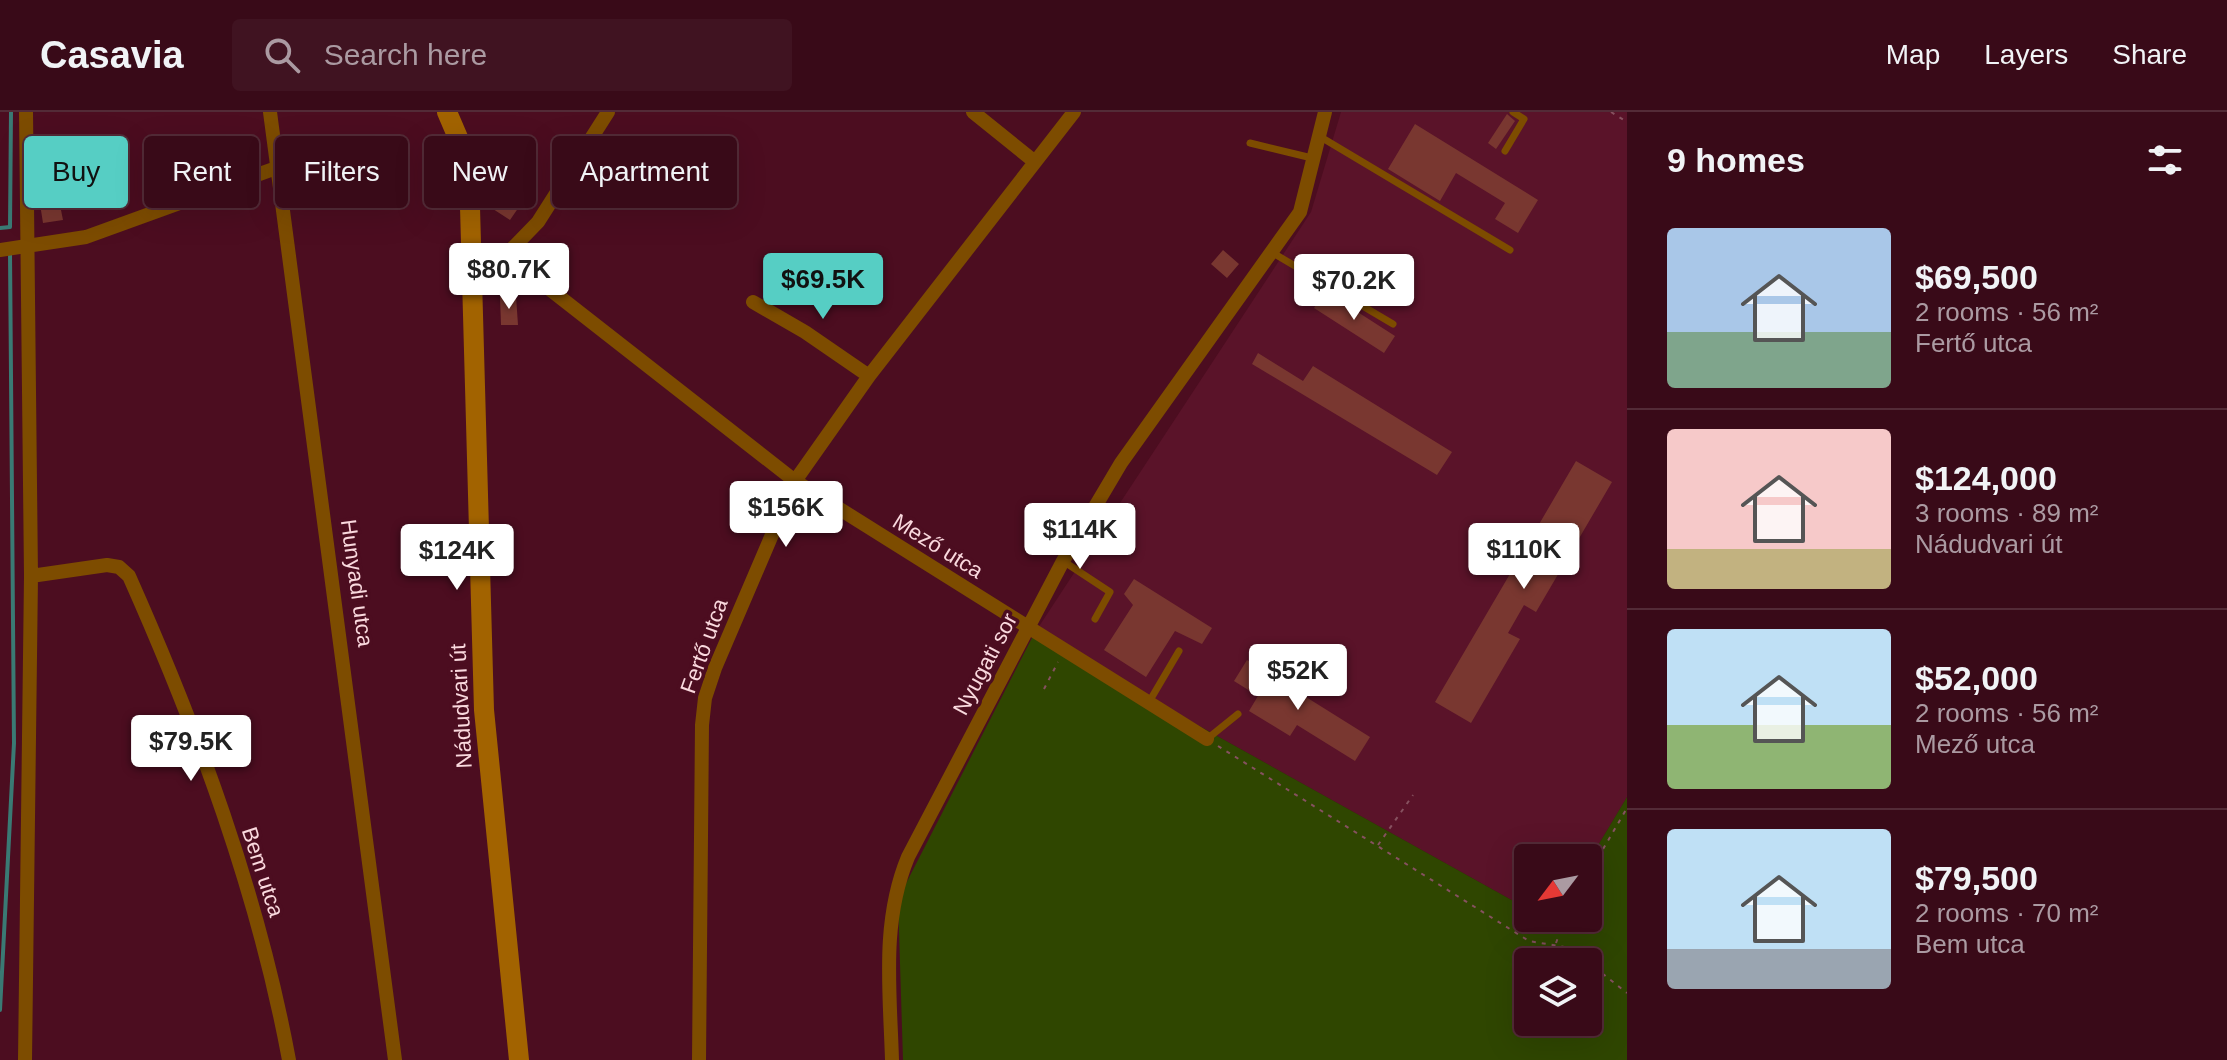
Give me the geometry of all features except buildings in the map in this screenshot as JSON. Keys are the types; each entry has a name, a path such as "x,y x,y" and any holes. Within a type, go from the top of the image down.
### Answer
{"main road":[{"name":"Nádudvari út","path":"447,112 456,128 467,167 484,710 519,1060"}],"street":[{"path":"25,1060 31,576 26,112"},
{"name":"Hunyadi utca","path":"270,112 275,143"},
{"path":"471,254 506,255 538,222 608,112"},
{"path":"973,112 1035,162"},
{"name":"Fertő utca","path":"699,1060 705,698 795,481 869,376 1074,112"},
{"name":"Nyugati sor","path":"892,1060 888,952 893,900 899,878 1063,561 1121,463 1300,212 1325,112"},
{"path":"0,250 86,237 275,168"},
{"name":"Hunyadi utca","path":"284,208 395,1060"},
{"name":"Mező utca","path":"506,255 795,481 1207,739"},
{"path":"753,302 805,332 869,376"},
{"name":"Bem utca","path":"31,576 107,565 119,567 129,576 202,754 264,948 289,1060"}],"lane":[{"path":"1505,151 1524,119 1513,112"},
{"path":"1317,135 1510,250"},
{"path":"1250,143 1312,158"},
{"path":"1273,253 1393,324"},
{"path":"1063,561 1110,592 1095,619"},
{"path":"1149,702 1179,651"},
{"path":"1207,739 1238,714"}],"path":[{"path":"1611,112 1627,122"},
{"path":"1044,689 1065,651"},
{"path":"1207,739 1529,941 1556,943 1584,957 1627,993"},
{"path":"1378,846 1413,795"},
{"path":"1602,851 1627,808"},
{"path":"1556,943 1560,932"}],"shaded area":[{"path":"1341,112 1627,112 1627,797 1599,844 1514,844 1514,901 1034,634 1311,212"}],"green space":[{"path":"1034,634 1514,901 1514,932 1602,932 1602,844 1599,844 1627,797 1627,1060 903,1060 898,899"}],"waterway":[{"path":"0,228 10,227 11,112"},
{"path":"0,1010 14,743 10,253"}]}
